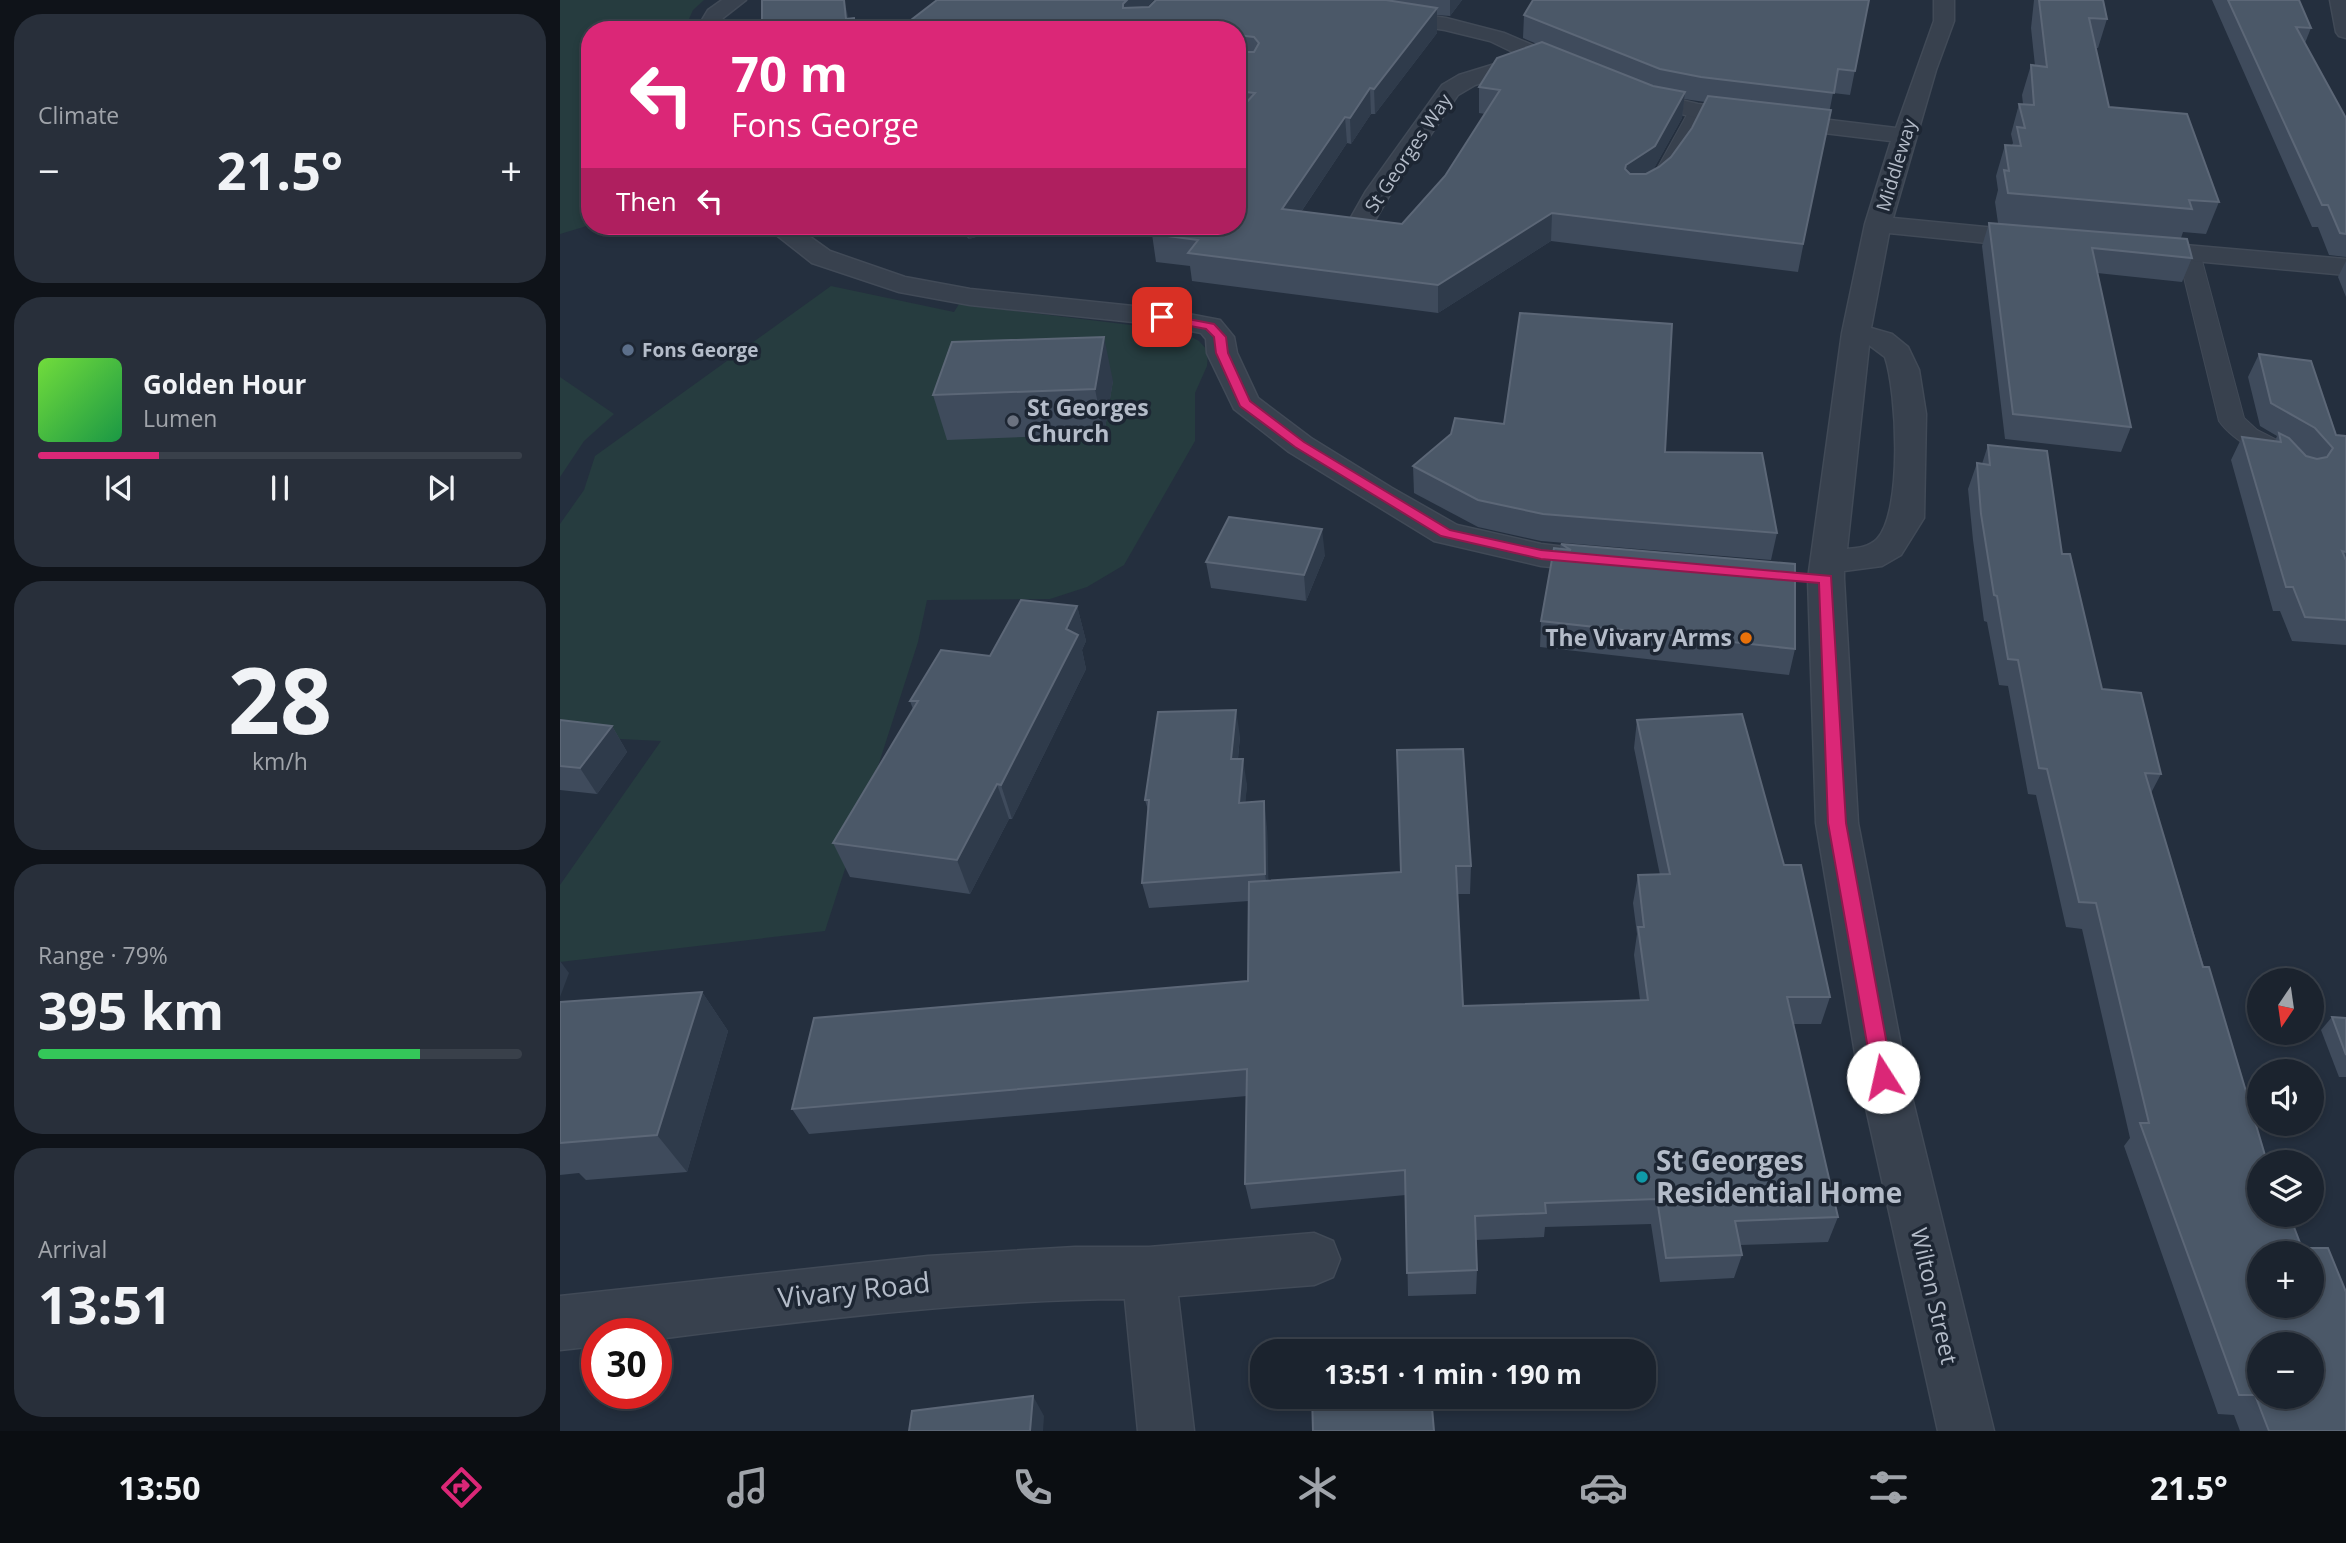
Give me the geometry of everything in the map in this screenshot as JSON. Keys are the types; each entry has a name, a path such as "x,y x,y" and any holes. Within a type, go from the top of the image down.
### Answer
{"street":[{"path":"711,21 715,14 736,0"},
{"name":"Middleway","path":"1817,573 1856,333 1878,224 1925,70 1944,21 1944,0"},
{"path":"2340,0 2346,32"},
{"path":"1366,14 1446,24 1497,37 1591,79"},
{"name":"St Georges Way","path":"1358,228 1379,191 1450,90 1467,80 1502,71 1541,56"},
{"path":"1616,89 1651,102 1698,111 1905,136"},
{"path":"1878,224 2067,243"},
{"path":"790,235 821,257 899,285 970,297 1162,317 1210,326 1220,337 1222,353 1245,403 1300,445 1446,533 1541,555 1633,564"},
{"path":"2120,247 2346,267"},
{"path":"1817,573 1870,558 1889,547 1907,518 1911,414 1904,370 1898,354 1882,340 1856,333"},
{"name":"Wilton Street","path":"1817,573 1837,823 1883,1077 1966,1431"},
{"name":"Vivary Road","path":"560,1323 809,1294 998,1277 1068,1272 1149,1273 1314,1259"},
{"path":"1149,1273 1166,1431"}],"lane":[{"path":"1644,189 1662,178 1698,111"},
{"path":"2189,253 2232,421 2248,435 2288,453 2305,472"}],"green space":[{"path":"560,0 704,0 693,10 688,21 581,21 581,228 560,234"},
{"path":"831,286 954,312 959,304 1180,331 1199,341 1208,351 1207,366 1195,393 1195,441 1124,565 1087,587 1050,599 927,600 918,642 825,931 560,962 560,885 661,741 560,736 560,524 584,490 595,456"},
{"path":"560,377 614,414 584,441 560,477"}],"building":[{"path":"762,0 844,0 846,19 854,18 854,21 762,21"},
{"path":"937,0 1127,0 1123,8 1149,7 1156,0 1386,0 1437,8 1374,89 1370,88 1350,118 1345,117 1282,209 1402,224 1445,176 1500,90 1479,87 1497,58 1542,42 1653,86 1685,92 1655,146 1626,165 1625,169 1630,174 1646,174 1671,157 1692,128 1708,96 1831,110 1803,244 1552,213 1438,285 1188,253 1198,240 1160,235 1246,235 1246,103 1255,93 1246,92 1246,52 1254,52 1259,43 1254,37 1246,36 1246,21 910,21"},
{"path":"1533,0 1869,0 1855,71 1838,69 1834,93 1701,77 1660,69 1524,15"},
{"path":"2039,0 2103,0 2107,19 2089,18 2109,107 2187,114 2219,202 2189,200 2192,209 2008,193 2004,170 2009,171 2005,145 2021,146 2017,127 2025,128 2019,104 2034,105 2031,65 2047,67"},
{"path":"2228,0 2299,0 2311,28 2296,27 2346,118 2346,234 2340,233 2328,205 2322,205"},
{"path":"1989,223 2187,239 2192,258 2092,248 2131,427 2013,414"},
{"path":"1520,313 1672,324 1665,452 1762,453 1777,533 1543,514 1478,500 1413,466 1451,434 1455,418 1504,424"},
{"path":"1104,337 1095,389 933,395 952,342"},
{"path":"2259,354 2311,361 2336,435 2346,436 2346,552 2342,551 2346,560 2346,620 2305,617 2293,587 2286,587 2242,437 2281,442 2279,433 2289,438 2306,456 2317,459 2327,457 2333,448 2315,428 2271,403"},
{"path":"1988,445 2047,451 2062,554 2070,554 2102,689 2141,693 2161,774 2145,773 2203,967 2209,967 2247,1095 2247,1136 2259,1136 2263,1150 2247,1150 2247,1227 2294,1227 2299,1241 2247,1241 2247,1318 2324,1318 2324,1248 2328,1248 2346,1292 2346,1431 2269,1431 2260,1409 2324,1409 2324,1332 2247,1332 2247,1395 2239,1395 2140,1123 2149,1123 2096,903 2079,902 2047,769 2039,768 2018,660 2008,659 1981,514 1977,463 1990,465"},
{"path":"1229,517 1322,529 1304,575 1206,562"},
{"path":"1561,544 1795,564 1795,649 1541,621 1554,548 1571,550"},
{"path":"1021,600 1077,606 1066,629 1078,635 1001,785 997,784 957,860 833,843 918,701 910,701 941,650 990,656"},
{"path":"1236,710 1231,759 1243,759 1239,803 1264,801 1265,874 1142,883 1149,800 1145,800 1158,712"},
{"path":"1742,714 1784,865 1801,865 1830,997 1787,997 1838,1217 1735,1221 1742,1255 1666,1258 1657,1199 1545,1203 1546,1213 1475,1216 1477,1270 1407,1273 1405,1170 1245,1184 1247,1069 792,1109 814,1018 1248,981 1249,882 1401,872 1397,750 1463,749 1471,866 1456,866 1463,1006 1648,1000 1638,927 1644,927 1638,875 1670,874 1637,720"},
{"path":"560,720 612,726 580,768 560,766"},
{"path":"702,992 657,1135 560,1143 560,1002"},
{"path":"2332,1017 2346,1018 2346,1055"},
{"path":"1033,1396 1030,1431 909,1431 912,1411"},
{"path":"1312,1409 1432,1409 1434,1431 1313,1431"}],"place":[{"name":"Fons George","path":"628,350"},
{"name":"St Georges Church","path":"1013,421"},
{"name":"The Vivary Arms","path":"1746,638"},
{"name":"St Georges Residential Home","path":"1642,1177"}],"route":[{"path":"1162,317 1210,326 1220,337 1222,353 1245,403 1300,445 1446,533 1541,555 1826,579 1837,823 1883,1077"}]}
